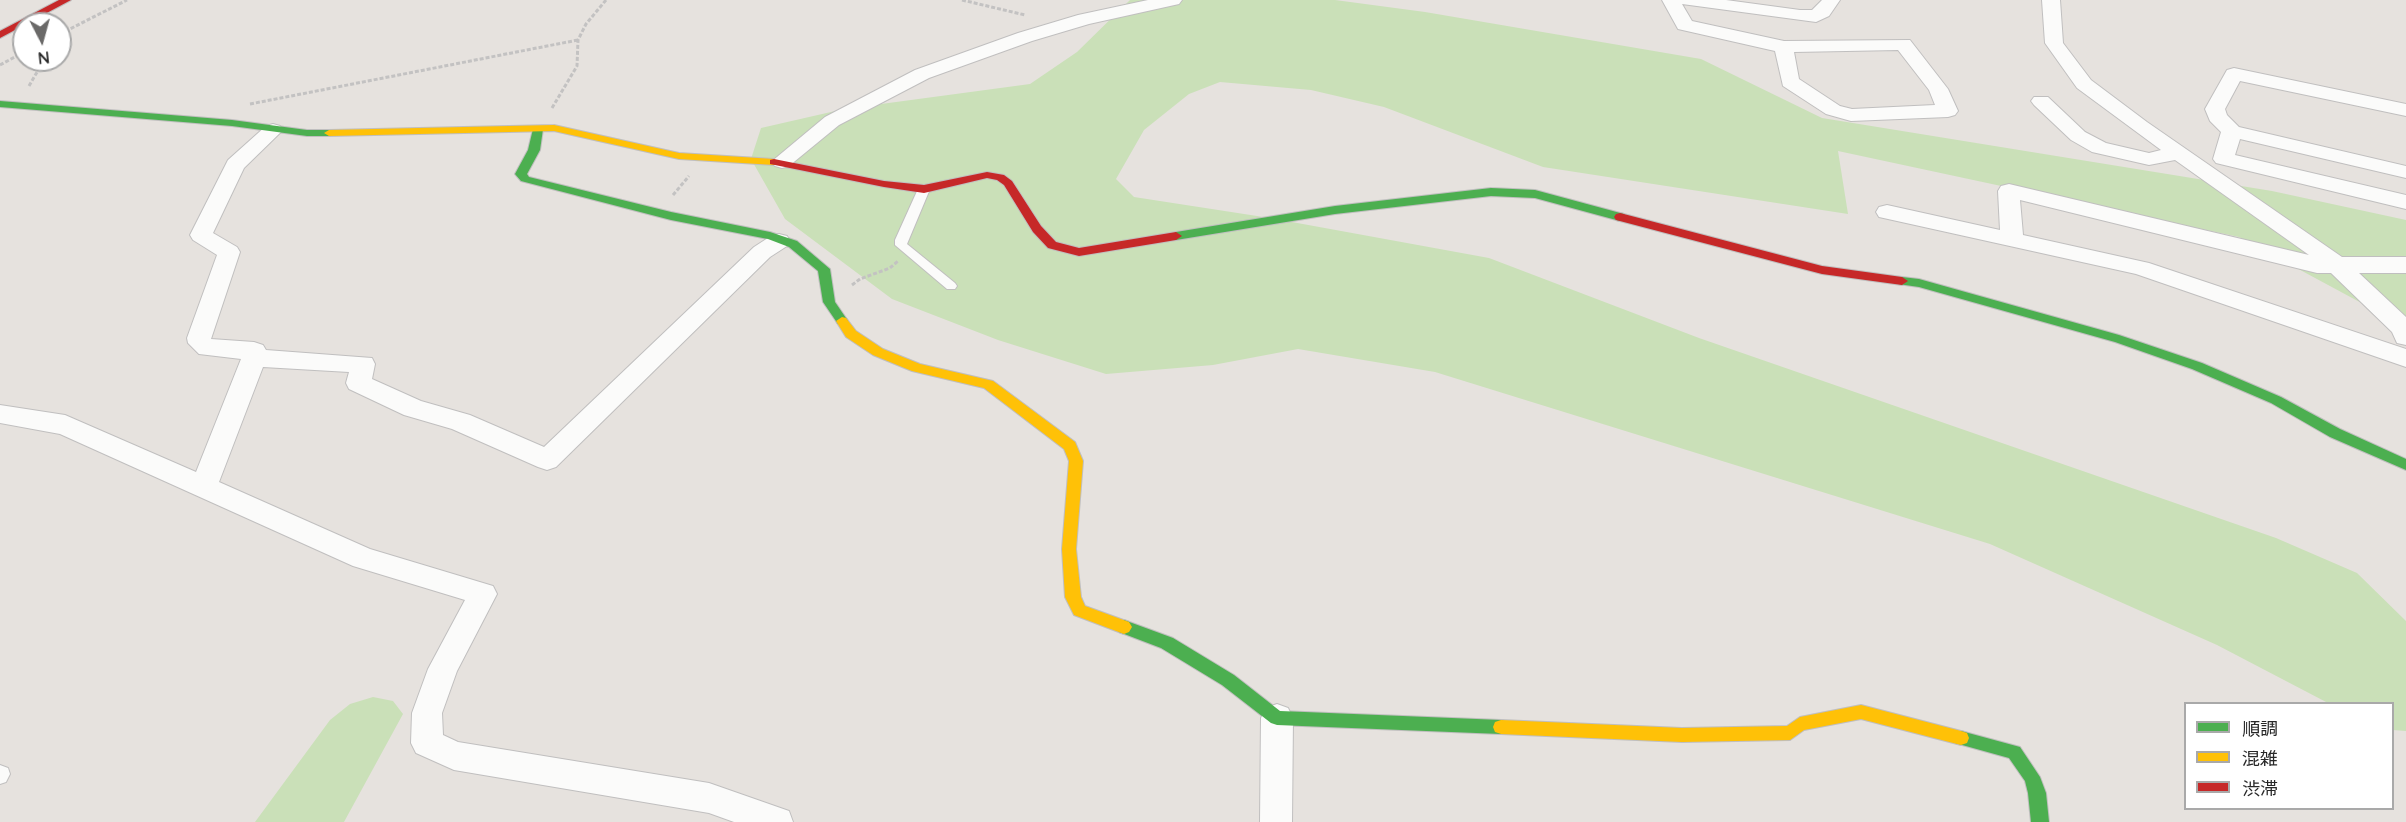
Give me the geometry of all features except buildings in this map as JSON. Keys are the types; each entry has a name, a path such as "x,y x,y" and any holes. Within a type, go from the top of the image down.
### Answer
{"main road":[{"path":"0,20 38,0"},
{"path":"0,35 66,0"},
{"path":"0,104 232,123 306,133 566,130 651,151 700,159 782,162 884,184 924,189 987,175 1000,177 1008,183 1037,229 1052,245 1079,252 1335,210 1491,192 1535,194 1821,270 1919,283 2119,339 2197,366 2276,400 2335,433 2406,465"},
{"path":"538,129 534,150 521,174 525,179 671,216 770,236 793,244 824,269 829,302 851,334 878,352 917,368 988,384 1023,413 1070,446 1076,461 1069,549 1073,597 1078,610 1167,643 1228,680 1277,718 1682,735 1790,733 1800,724 1861,712 2014,752 2032,777 2037,793 2040,822"}],"street":[{"path":"782,162 832,121 922,74 1025,37 1085,19 1173,0"},
{"path":"1671,0 1685,25 1784,47 1903,44 1938,89 1948,111 1851,115 1833,110 1790,82 1784,47"},
{"path":"1688,0 1800,16 1816,16 1823,12 1831,0"},
{"path":"2051,0 2054,43 2072,70 2114,107 2336,264 2403,328 2406,337"},
{"path":"2406,111 2234,74 2216,109 2217,117 2232,131 2406,172"},
{"path":"2041,101 2078,136 2099,148 2149,159 2223,159 2406,202"},
{"path":"204,487 254,358 254,351 208,348 200,343 199,338 229,252 201,235 235,165 273,130"},
{"path":"2223,159 2232,131"},
{"path":"2012,241 2009,191 2317,265 2406,265"},
{"path":"1887,212 2141,268 2183,280 2406,358"},
{"path":"254,358 363,364 358,383 413,408 461,422 547,460 762,252 779,241"},
{"path":"0,414 65,425 363,558 483,594 443,669 427,713 427,742 454,756 709,798 777,822"},
{"path":"1276,822 1277,718"}],"lane":[{"path":"924,189 901,240 908,252 951,286"}],"path":[{"path":"72,28 127,0"},
{"path":"538,129 577,66 578,40 586,24 606,0"},
{"path":"962,0 1025,15"},
{"path":"248,104 281,100 578,40"},
{"path":"36,72 27,85 36,90"},
{"path":"671,216 670,211 660,204 681,189 700,159"},
{"path":"824,269 839,268 842,287 848,288 860,279 890,268 908,252"}],"green space":[{"path":"1130,0 1335,0 1425,12 1701,59 1822,118 2272,191 2406,220 2406,327 2239,237 1838,151 1848,214 1543,167 1384,107 1311,90 1220,82 1189,94 1144,130 1116,179 1134,197 1270,218 1489,258 1699,338 2276,538 2357,573 2406,621 2406,731 2394,730 2394,702 2326,702 2217,645 1990,544 1435,372 1298,349 1213,365 1106,374 998,340 892,299 785,219 751,159 761,128 844,109 1030,84 1077,52"},
{"path":"373,697 393,701 403,714 344,822 255,822 330,720 350,704"}],"traffic: fast":[{"path":"0,104 232,123 307,133 329,133"},
{"path":"538,129 534,150 521,174 525,179 671,216 770,236 793,244 824,269 829,302 842,321"},
{"path":"1176,236 1335,210 1491,192 1535,194 1620,217"},
{"path":"1902,281 1919,283 2119,339 2197,366 2276,400 2335,433 2406,465"},
{"path":"1124,627 1167,643 1228,680 1277,718 1501,727"},
{"path":"1961,738 2014,752 2032,777 2037,793 2040,822"}],"traffic: slow":[{"path":"329,133 554,128 679,156 774,162"},
{"path":"842,321 851,334 878,352 917,368 988,384 1070,446 1076,461 1069,549 1073,597 1079,610 1124,627"},
{"path":"1501,727 1682,735 1790,733 1800,724 1861,712 1961,738"}],"traffic: jam":[{"path":"0,35 66,0"},
{"path":"774,162 884,184 924,189 987,175 1000,177 1008,183 1037,229 1052,245 1079,252 1176,236"},
{"path":"1620,217 1822,270 1902,281"}]}
